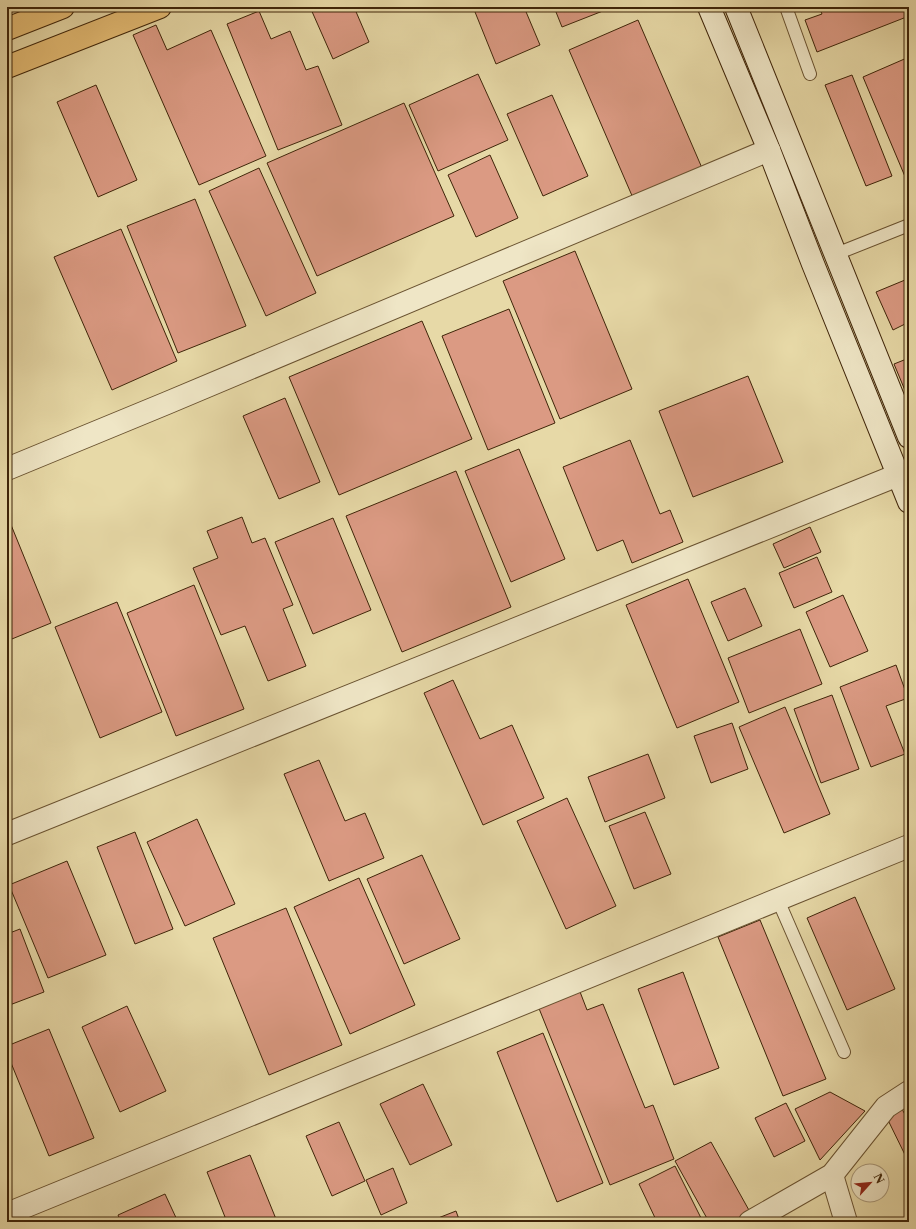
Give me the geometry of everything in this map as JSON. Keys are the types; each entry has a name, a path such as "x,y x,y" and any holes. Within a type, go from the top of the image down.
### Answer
{"main road":[{"path":"7,29 63,7"},
{"path":"7,67 160,7"}],"street":[{"path":"709,7 769,150 813,264 909,502"},
{"path":"736,7 909,437"},
{"path":"7,469 769,150"},
{"path":"7,834 898,475"},
{"path":"7,1214 909,846"},
{"path":"750,1222 832,1175 886,1107 909,1092"},
{"path":"832,1175 846,1222"}],"lane":[{"path":"786,7 810,74"},
{"path":"836,254 909,225"},
{"path":"778,900 844,1052"}],"building":[{"path":"310,7 354,7 369,42 333,59"},
{"path":"473,7 524,7 540,45 496,64"},
{"path":"554,7 613,7 562,27"},
{"path":"819,7 909,7 909,16 817,52 805,20 822,14"},
{"path":"259,11 271,39 290,31 306,70 318,66 342,125 278,150 227,24"},
{"path":"638,20 702,168 633,198 569,50"},
{"path":"156,25 167,50 211,30 266,156 199,185 133,35"},
{"path":"909,57 909,186 863,77"},
{"path":"478,74 508,140 438,171 409,105"},
{"path":"852,75 892,176 866,186 825,85"},
{"path":"96,85 137,180 98,197 57,102"},
{"path":"552,95 588,176 543,196 507,114"},
{"path":"404,103 454,216 317,276 267,163"},
{"path":"490,155 518,218 476,237 448,175"},
{"path":"259,168 316,293 266,316 209,191"},
{"path":"195,199 246,326 178,353 127,226"},
{"path":"121,229 177,361 112,390 54,257"},
{"path":"575,251 632,389 560,419 503,281"},
{"path":"905,280 909,289 909,322 893,330 876,292"},
{"path":"509,309 555,423 488,450 442,336"},
{"path":"422,321 472,439 339,495 289,377"},
{"path":"909,358 909,400 894,364"},
{"path":"748,376 783,462 693,497 659,411"},
{"path":"285,398 320,482 279,499 243,416"},
{"path":"630,440 660,514 670,510 683,542 632,563 623,540 597,551 563,467"},
{"path":"519,449 565,559 511,582 465,471"},
{"path":"456,471 511,607 402,652 346,516"},
{"path":"7,515 51,623 7,641"},
{"path":"242,517 252,543 265,538 293,605 283,609 306,666 268,681 245,626 221,635 193,568 218,558 207,531"},
{"path":"333,518 371,610 313,634 275,542"},
{"path":"810,527 821,552 784,568 773,544"},
{"path":"817,557 832,592 794,608 779,573"},
{"path":"688,579 739,702 677,728 626,605"},
{"path":"194,585 244,709 176,736 127,613"},
{"path":"745,588 762,626 728,641 711,602"},
{"path":"843,595 868,651 830,667 806,612"},
{"path":"117,602 162,712 100,738 55,627"},
{"path":"800,629 822,684 749,713 728,658"},
{"path":"896,665 908,698 886,706 905,754 871,767 840,687"},
{"path":"453,680 480,739 512,725 544,798 483,825 424,693"},
{"path":"832,695 859,769 821,783 794,709"},
{"path":"785,707 830,814 784,833 739,727"},
{"path":"732,723 748,769 711,783 694,736"},
{"path":"648,754 665,798 605,822 588,777"},
{"path":"319,760 345,821 365,813 384,858 329,881 284,774"},
{"path":"567,798 616,906 566,929 517,821"},
{"path":"645,812 671,874 634,889 609,826"},
{"path":"197,819 235,904 185,926 147,842"},
{"path":"135,832 173,929 135,944 97,847"},
{"path":"422,855 460,939 404,964 367,879"},
{"path":"67,861 106,955 48,978 9,885"},
{"path":"359,878 415,1005 350,1034 294,907"},
{"path":"855,897 895,989 847,1010 807,918"},
{"path":"286,908 342,1045 269,1075 213,938"},
{"path":"760,920 826,1079 783,1096 718,937"},
{"path":"20,929 44,992 7,1006 7,934"},
{"path":"683,972 719,1068 674,1085 638,989"},
{"path":"577,984 587,1010 603,1004 645,1108 653,1105 674,1159 610,1185 536,1001"},
{"path":"127,1006 166,1091 120,1112 82,1027"},
{"path":"49,1029 94,1138 49,1156 7,1053 7,1046"},
{"path":"543,1033 603,1183 557,1202 497,1052"},
{"path":"423,1084 452,1145 410,1165 380,1104"},
{"path":"830,1092 865,1111 820,1160 795,1109"},
{"path":"786,1103 805,1141 774,1157 755,1118"},
{"path":"902,1109 909,1122 909,1163 886,1116"},
{"path":"339,1122 365,1181 332,1196 306,1136"},
{"path":"711,1142 750,1212 732,1222 709,1222 675,1161"},
{"path":"250,1155 276,1219 268,1222 227,1222 207,1172"},
{"path":"675,1166 703,1222 657,1222 639,1184"},
{"path":"393,1168 407,1203 381,1215 366,1180"},
{"path":"165,1194 178,1222 121,1222 118,1215"},
{"path":"456,1211 460,1222 428,1222"}]}
